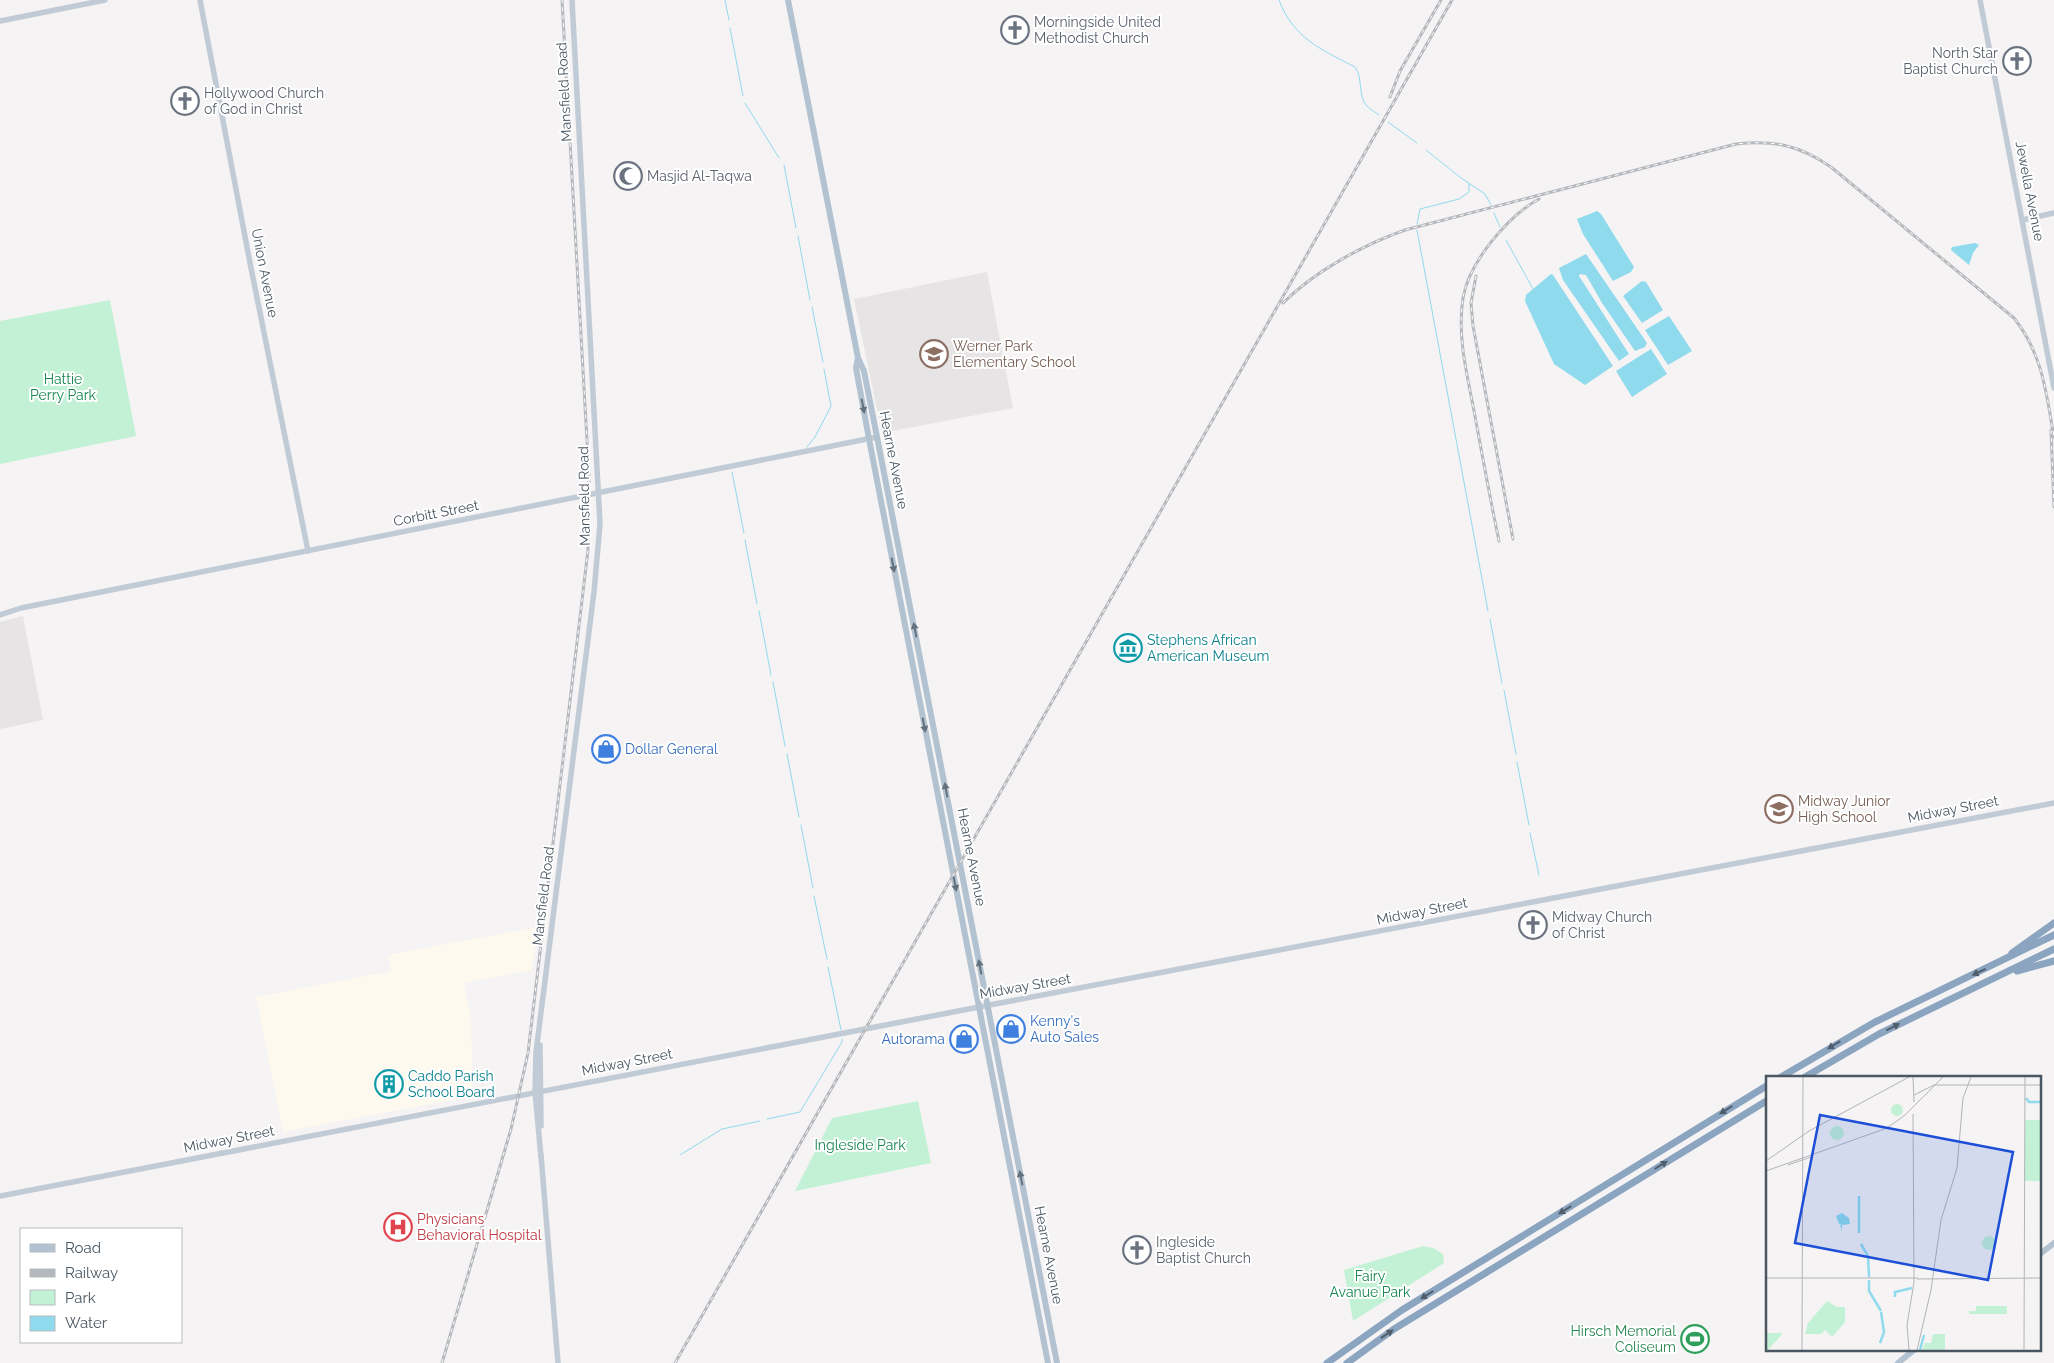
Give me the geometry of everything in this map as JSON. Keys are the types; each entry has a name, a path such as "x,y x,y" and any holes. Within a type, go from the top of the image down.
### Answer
{"highway":[{"path":"1997,964 2054,923"},
{"path":"1783,1076 1875,1022 2054,935"},
{"path":"1806,1076 1879,1034 2054,949"},
{"path":"2007,973 2054,961"},
{"path":"1327,1363 1374,1328 1766,1086"},
{"path":"1347,1363 1394,1329 1766,1101"}],"main road":[{"name":"Hearne Avenue","path":"788,0 858,358 864,371 1057,1363"},
{"name":"Hearne Avenue","path":"858,358 856,368 869,439 1048,1363"},
{"path":"2042,1252 2054,1243"},
{"path":"1898,1363 1914,1350"}],"street":[{"path":"0,21 105,0"},
{"name":"Union Avenue","path":"200,0 250,268 308,551"},
{"name":"Mansfield Road","path":"558,1363 541,1157 536,1052 594,592 600,524 572,0"},
{"name":"Jewella Avenue","path":"1980,0 2054,388"},
{"path":"2022,220 2054,213"},
{"name":"Corbitt Street","path":"0,615 21,608 877,437"},
{"name":"Midway Street","path":"0,1196 988,1005 2054,803"}],"shaded area":[{"name":"Werner Park Elementary School","path":"987,272 1013,408 882,433 854,299"},
{"path":"23,616 43,720 0,729 0,622"},
{"name":"Caddo Parish School Board","path":"537,927 532,970 464,983 471,1020 473,1096 283,1132 256,997 391,971 388,955"}],"green space":[{"name":"Hattie Perry Park","path":"110,300 136,436 0,464 0,321"},
{"name":"Ingleside Park","path":"918,1101 931,1163 795,1191 832,1118"},
{"name":"Fairy Avanue Park","path":"1423,1246 1433,1248 1443,1254 1444,1263 1353,1321 1344,1270"}],"water":[{"path":"1597,211 1601,214 1634,267 1631,272 1613,281 1583,234 1577,219"},
{"path":"1975,243 1979,245 1973,253 1969,265 1951,250 1952,247"},
{"path":"1586,254 1647,343 1645,347 1635,351 1602,303 1586,275 1580,274 1579,276 1629,354 1619,361 1563,280 1559,268"},
{"path":"1551,274 1613,366 1585,385 1554,364 1525,301 1526,295"},
{"path":"1642,281 1646,282 1663,310 1642,323 1623,296"},
{"path":"1669,316 1692,351 1668,365 1645,330"},
{"path":"1651,349 1667,374 1632,397 1616,371"}],"waterway":[{"path":"725,0 729,20"},
{"path":"1279,0 1285,13 1300,33 1331,55 1355,67 1359,76 1364,101 1369,108 1379,115"},
{"path":"730,28 743,96"},
{"path":"745,103 779,158"},
{"path":"1388,122 1417,143"},
{"path":"1426,150 1461,178 1485,194 1491,205"},
{"path":"784,165 796,228"},
{"path":"1417,224 1420,209 1459,199 1469,192 1469,184"},
{"path":"1494,213 1500,227"},
{"path":"1417,230 1488,611"},
{"path":"798,236 810,300"},
{"path":"1506,240 1533,289"},
{"path":"812,307 823,362"},
{"path":"807,447 815,437 831,406 824,369"},
{"path":"732,472 744,533"},
{"path":"745,540 757,604"},
{"path":"759,611 771,675"},
{"path":"1490,619 1502,683"},
{"path":"773,682 785,746"},
{"path":"1504,690 1516,754"},
{"path":"787,754 799,817"},
{"path":"1517,762 1529,825"},
{"path":"801,825 813,888"},
{"path":"1530,833 1539,875"},
{"path":"814,896 827,959"},
{"path":"828,967 841,1030"},
{"path":"767,1119 800,1112 842,1039"},
{"path":"680,1155 722,1129 760,1121"}],"railway":[{"path":"442,1363 511,1129 528,1053 588,550 589,476 562,0"},
{"path":"1390,97 1400,71 1441,0"},
{"path":"675,1363 1452,0"},
{"path":"1283,303 1310,280 1340,260 1373,243 1405,230 1736,144 1762,143 1786,146 1808,154 1831,167 2014,318 2024,332 2042,374 2054,437"},
{"path":"1499,541 1466,369 1462,341 1461,312 1467,284 1482,255 1503,228 1539,199"},
{"path":"1476,276 1471,303 1473,326 1513,539"},
{"path":"2051,430 2054,507"}],"place":[{"name":"Morningside United Methodist Church","path":"1015,30"},
{"name":"North Star Baptist Church","path":"2017,61"},
{"name":"Hollywood Church of God in Christ","path":"185,101"},
{"name":"Masjid Al-Taqwa","path":"628,176"},
{"name":"Werner Park Elementary School","path":"934,354"},
{"name":"Stephens African American Museum","path":"1128,648"},
{"name":"Dollar General","path":"606,749"},
{"name":"Midway Junior High School","path":"1779,809"},
{"name":"Midway Church of Christ","path":"1533,925"},
{"name":"Kenny's Auto Sales","path":"1011,1029"},
{"name":"Autorama","path":"964,1039"},
{"name":"Caddo Parish School Board","path":"389,1084"},
{"name":"Physicians Behavioral Hospital","path":"398,1227"},
{"name":"Ingleside Baptist Church","path":"1137,1250"},
{"name":"Hirsch Memorial Coliseum","path":"1695,1339"}]}
